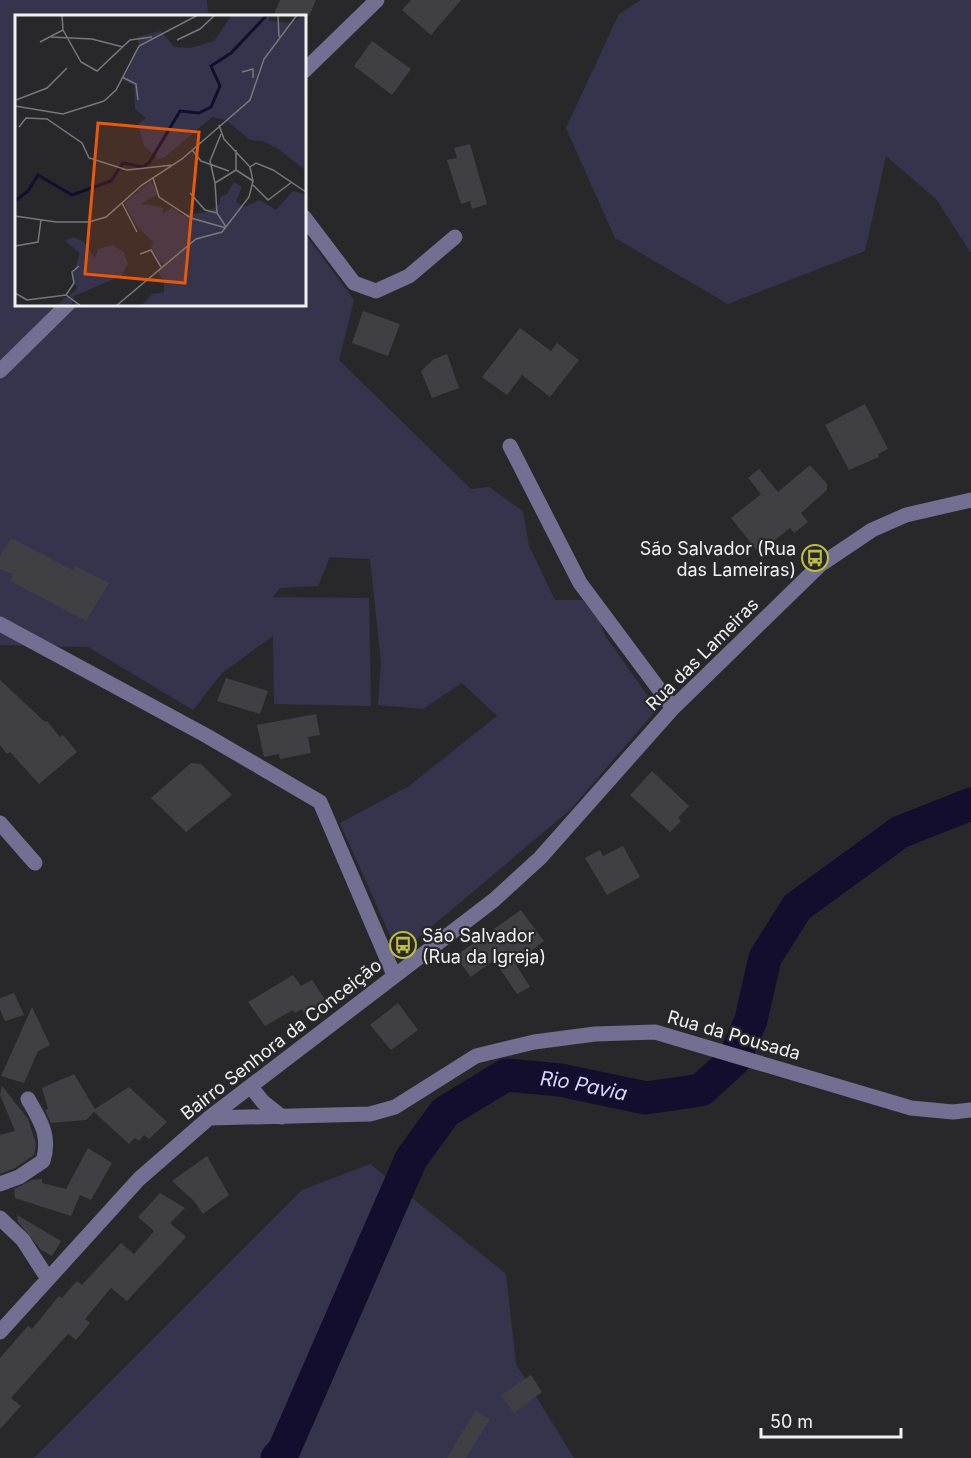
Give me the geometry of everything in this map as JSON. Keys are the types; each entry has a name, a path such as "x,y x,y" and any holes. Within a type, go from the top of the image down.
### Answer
{"street":[{"path":"306,69 377,0"},
{"path":"306,220 354,283 376,291 409,276 455,237"},
{"path":"0,371 66,306"},
{"path":"510,446 580,583 673,708"},
{"name":"Rua das Lameiras","path":"600,790 673,708 829,558 872,530 906,515 971,500"},
{"path":"0,624 207,735 320,802 394,975"},
{"name":"Bairro Senhora da Conceição","path":"0,1332 139,1179 209,1118 494,900 540,858 600,790"},
{"path":"0,823 35,863"},
{"name":"Rua da Pousada","path":"209,1118 370,1114 387,1109 476,1056 534,1042 595,1034 655,1032 911,1108 953,1112 971,1110"},
{"path":"251,1087 263,1102 282,1117"},
{"path":"0,1184 19,1177 43,1161 47,1150 46,1132 28,1099"},
{"path":"0,1218 23,1240 48,1279"}],"shaded area":[{"path":"0,0 207,0 208,12 212,15 15,15 15,306 306,306 306,235 354,300 339,360 471,489 489,487 523,511 529,546 555,600 582,600 600,621 604,634 657,709 571,809 412,943 392,940 340,823 409,786 497,716 462,683 423,709 378,705 381,662 370,559 330,557 318,586 280,588 273,597 369,598 371,706 274,704 273,636 222,673 193,710 88,647 0,645"},
{"path":"641,0 971,0 971,253 936,199 886,156 865,251 728,304 615,238 566,128 619,14"},
{"path":"370,1164 506,1274 516,1364 574,1458 34,1458 302,1190"}],"building":[{"path":"280,0 316,0 309,16 273,15"},
{"path":"411,0 461,0 431,35 402,10"},
{"path":"372,41 411,69 392,95 354,66"},
{"path":"470,144 487,204 472,209 470,201 461,204 447,160 457,158 454,148"},
{"path":"363,311 400,324 388,356 352,343"},
{"path":"520,328 551,351 557,343 579,360 550,397 522,375 507,395 482,377"},
{"path":"447,354 459,388 432,398 421,371 434,359"},
{"path":"865,404 888,449 878,454 879,457 849,470 825,425"},
{"path":"810,465 827,484 827,490 801,513 808,522 794,533 790,528 759,553 731,518 761,494 748,478 759,469 778,492"},
{"path":"11,538 73,570 75,566 109,583 86,621 10,581 13,574 0,569 0,556"},
{"path":"226,678 268,691 260,714 217,701"},
{"path":"0,680 45,722 47,721 60,737 63,735 77,752 39,784 10,752 7,754 0,745"},
{"path":"316,714 320,735 308,737 311,753 280,759 279,754 264,757 257,725"},
{"path":"191,763 201,764 232,795 186,832 151,798"},
{"path":"652,771 689,806 678,818 681,821 670,832 630,795"},
{"path":"623,846 640,877 607,895 585,858 600,850 603,856"},
{"path":"521,910 544,941 515,963 530,987 517,994 494,960 471,977 455,956"},
{"path":"293,975 301,986 312,980 325,999 304,1013 302,1009 295,1013 293,1010 265,1026 248,1002"},
{"path":"14,993 24,1015 5,1021 0,1010 0,998"},
{"path":"398,1003 418,1030 391,1050 370,1025"},
{"path":"32,1007 50,1045 38,1051 24,1083 1,1076"},
{"path":"74,1074 95,1109 129,1087 167,1122 149,1139 144,1135 139,1141 135,1138 129,1144 94,1112 86,1120 51,1123 45,1110 48,1109 42,1088"},
{"path":"2,1086 28,1119 36,1144 34,1155 15,1168 0,1174 0,1135 15,1131 0,1095"},
{"path":"88,1148 112,1163 91,1200 80,1195 71,1216 15,1198 14,1189 32,1180 42,1179 42,1183 66,1189"},
{"path":"207,1156 229,1195 203,1214 194,1201 172,1181"},
{"path":"160,1193 185,1208 170,1223 186,1237 127,1301 111,1288 85,1319 90,1323 76,1340 68,1334 11,1398 21,1406 0,1429 0,1358 28,1326 32,1329 59,1296 62,1298 77,1281 82,1285 121,1243 134,1254 154,1231 138,1217"},
{"path":"17,1215 61,1241 52,1256 41,1250 18,1222"},
{"path":"531,1375 542,1392 514,1413 501,1395"},
{"path":"475,1411 490,1419 466,1458 447,1458"}],"waterway":[{"name":"Rio Pavia","path":"277,1458 284,1450 411,1159 445,1112 506,1075 560,1080 646,1098 701,1090 734,1060 751,1020 765,958 797,907 900,832 971,804"}],"place":[{"name":"São Salvador (Rua das Lameiras)","path":"815,558"},
{"name":"São Salvador (Rua da Igreja)","path":"403,945"}]}
